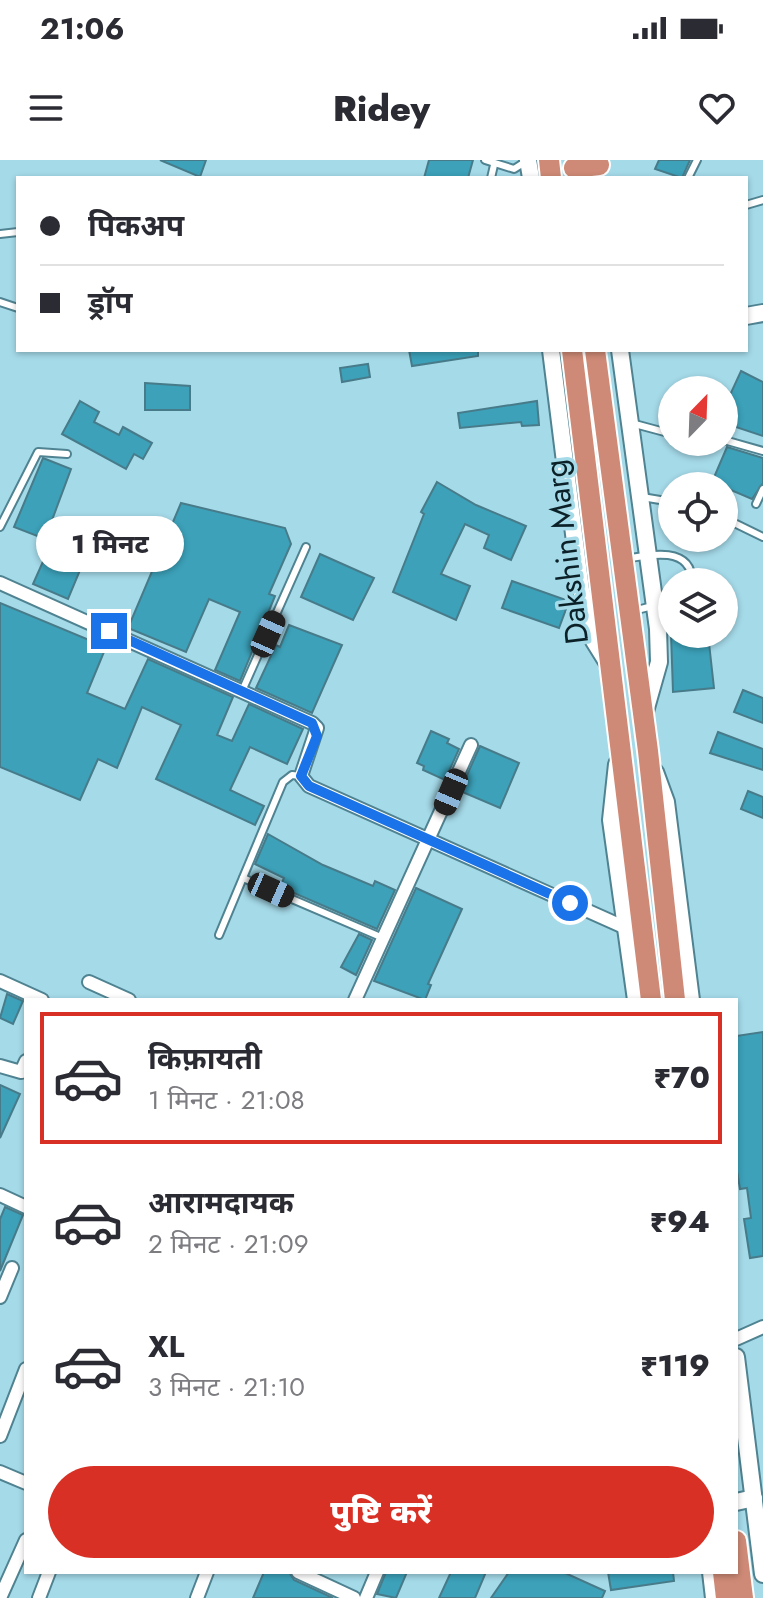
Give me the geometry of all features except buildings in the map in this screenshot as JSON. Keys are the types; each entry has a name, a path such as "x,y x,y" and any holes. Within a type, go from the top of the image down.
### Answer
{"highway":[{"path":"574,169 599,168"},
{"name":"Dakshin Marg","path":"572,352 651,998"},
{"name":"Dakshin Marg","path":"595,352 648,751 675,998"},
{"path":"738,1557 743,1598"},
{"path":"723,1574 726,1598"}],"street":[{"path":"551,352 581,590 594,641 609,667"},
{"path":"620,352 627,423 655,606 659,662 643,718"},
{"path":"0,583 242,691 317,728 301,776 309,786 626,928"},
{"path":"356,998 471,745"},
{"name":"Dakshin Marg","path":"619,747 611,820 636,998"},
{"name":"Dakshin Marg","path":"648,751 666,802 691,998"},
{"path":"0,981 38,998"},
{"path":"92,998 94,984 125,998"},
{"path":"0,1066 21,1072 24,1065"},
{"path":"0,1195 24,1206"},
{"path":"0,1297 12,1268"},
{"path":"738,1338 763,1327"},
{"path":"738,1371 757,1505 763,1574"},
{"path":"0,1436 24,1374"},
{"path":"0,1472 24,1482"},
{"path":"0,1598 24,1544"},
{"path":"39,1598 48,1574"},
{"path":"197,1598 206,1574"},
{"path":"302,1574 354,1598"},
{"path":"366,1598 376,1574"},
{"path":"711,1574 714,1598"}],"lane":[{"path":"485,160 514,169 528,160"},
{"path":"491,176 494,165"},
{"path":"627,423 658,431"},
{"path":"738,444 763,451"},
{"path":"0,527 38,452 67,454"},
{"path":"756,504 763,489"},
{"path":"639,496 658,499"},
{"path":"738,525 763,537"},
{"path":"242,691 306,547"},
{"path":"621,560 648,555 674,555 685,560 691,568"},
{"path":"629,612 658,605"},
{"path":"219,935 283,782 292,775 301,776"},
{"path":"243,878 384,939"}],"route":[{"path":"109,631 312,723 317,728 317,736 301,776 309,786 570,903"}]}
